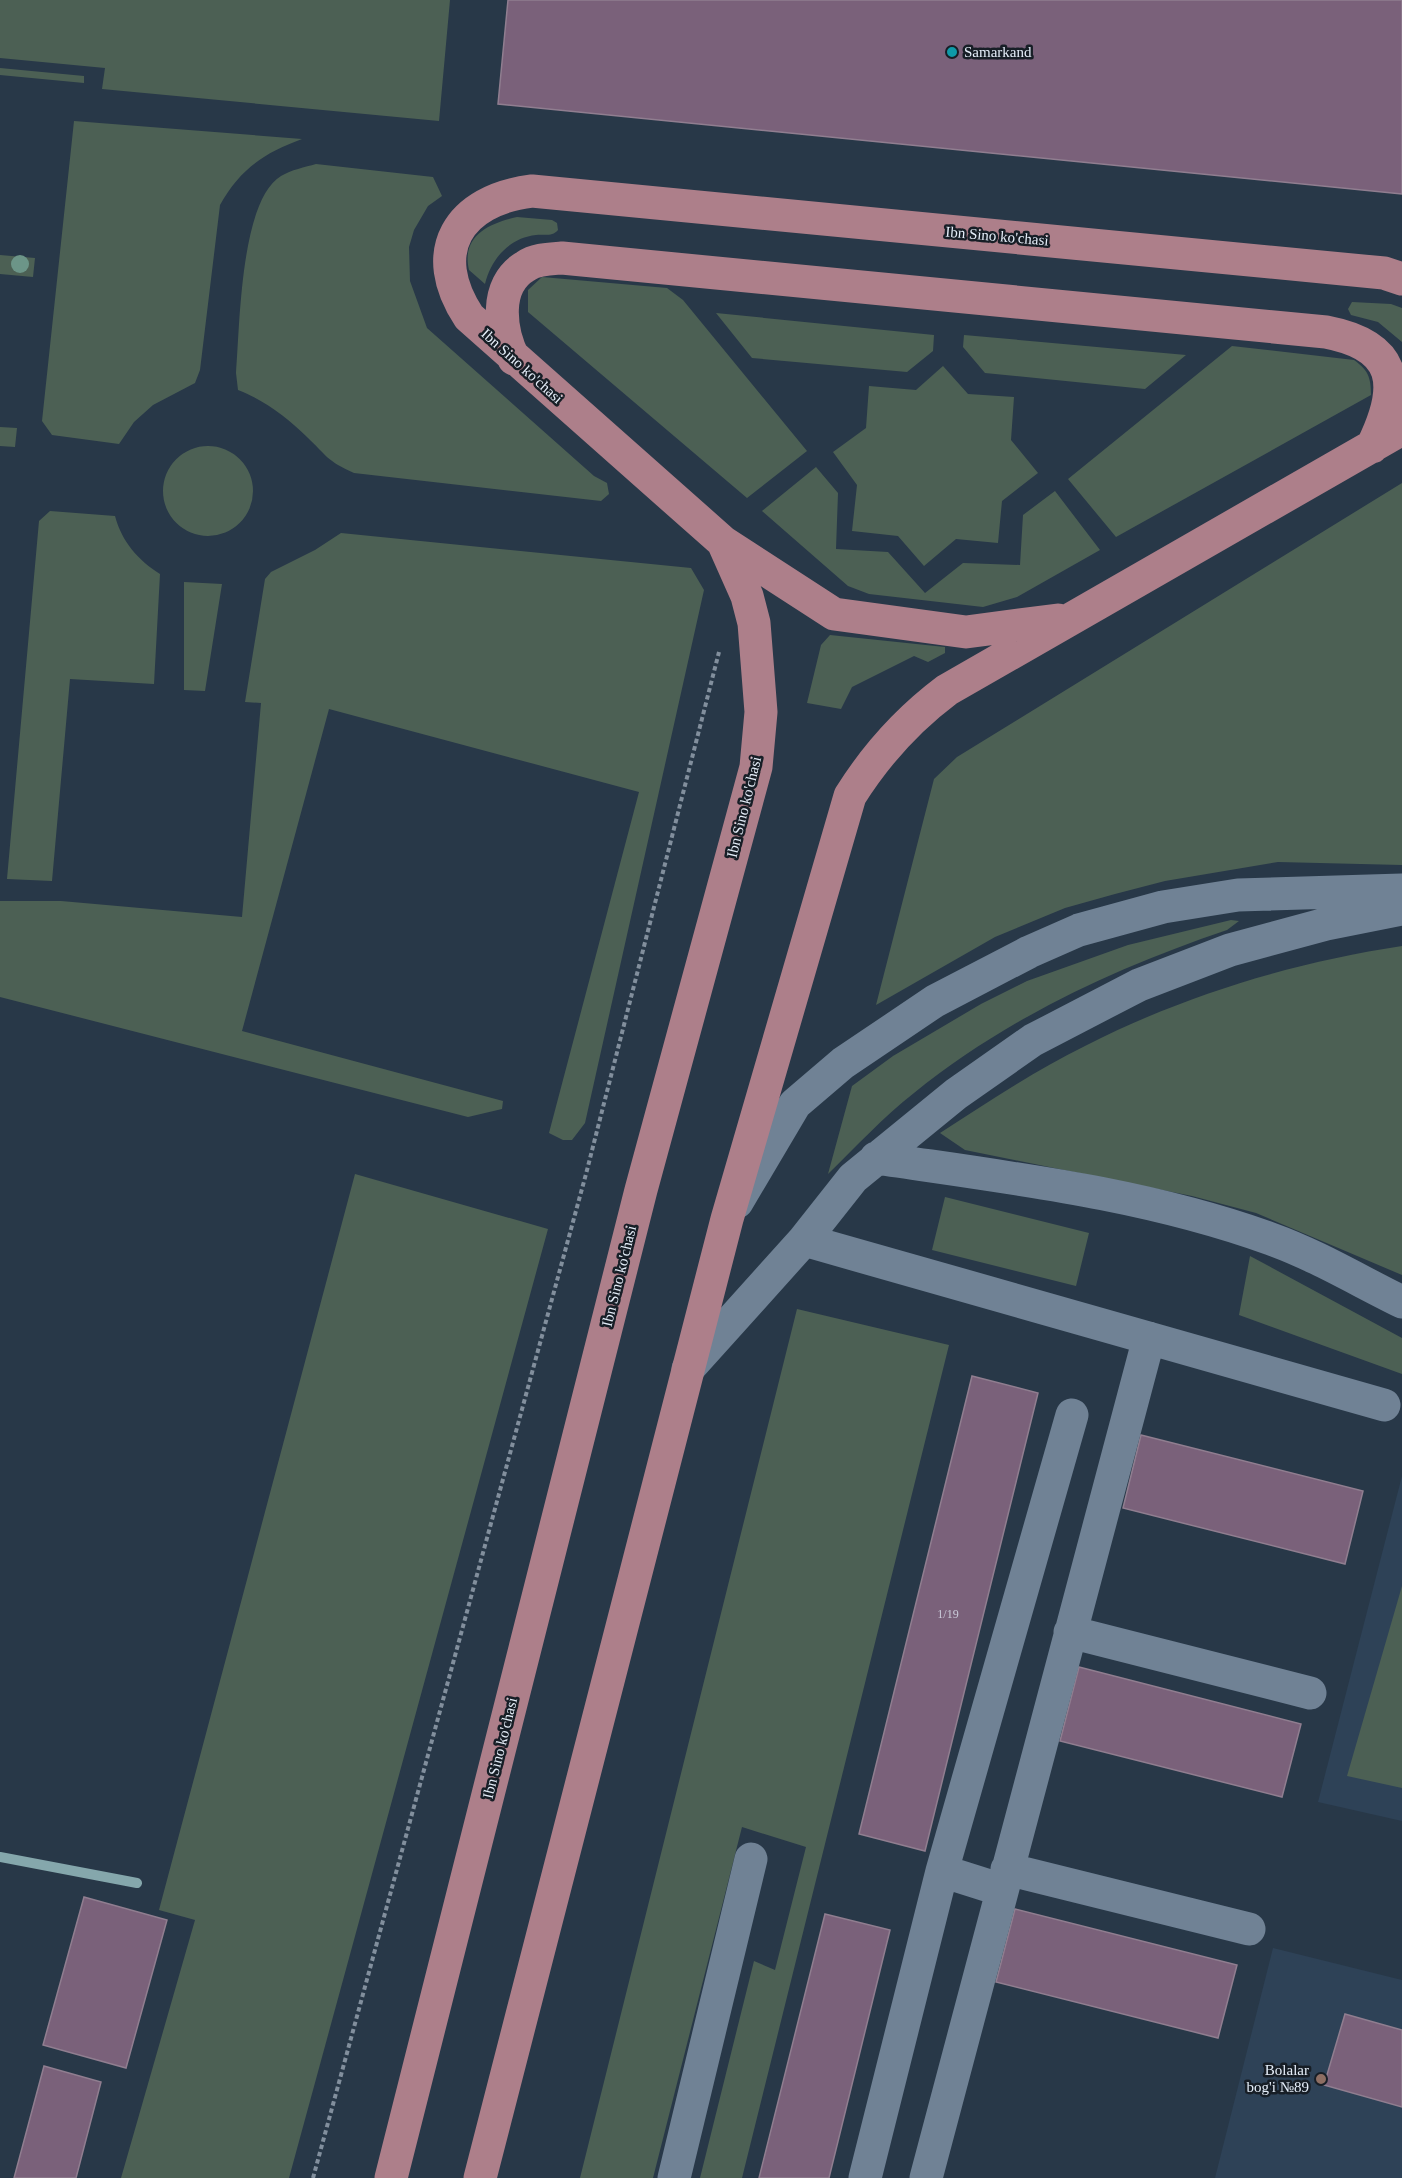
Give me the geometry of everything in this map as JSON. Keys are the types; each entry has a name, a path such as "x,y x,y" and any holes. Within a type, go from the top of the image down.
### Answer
{"main road":[{"name":"Ibn Sino ko'chasi","path":"391,2178 638,1202 756,767 761,712 754,623 747,596 723,542 469,317 453,290 447,262 457,233 477,210 502,196 532,191 1372,271 1402,279"},
{"path":"514,359 505,338 502,317 508,287 513,278 526,266 544,260 562,258 1326,332 1369,345 1390,367 1394,390 1391,411 1372,447"},
{"path":"480,2178 727,1219 850,796 886,744 918,712 947,690 1402,429"},
{"path":"723,542 834,614 966,632 1073,618"}],"street":[{"path":"727,1219 795,1104 843,1063 892,1027 935,1001 1029,952 1079,930 1163,907 1238,895 1402,890"},
{"path":"688,1369 804,1240 853,1178 956,1094 1033,1040 1139,985 1230,950 1326,924 1402,909"},
{"path":"876,1158 1091,1190 1163,1206 1274,1240 1402,1302"},
{"path":"804,1240 1384,1405"},
{"path":"926,2178 1149,1338"},
{"path":"865,2178 942,1871 1072,1415"},
{"path":"1070,1632 1310,1693"},
{"path":"674,2178 752,1859"},
{"path":"942,1871 1005,1880 1249,1929"}],"path":[{"path":"313,2178 586,1174 722,643"}],"shaded area":[{"path":"1402,1476 1402,1821 1318,1802"},
{"name":"Bolalar bog'i №89","path":"1273,1948 1402,1980 1402,2178 1215,2178"}],"green space":[{"path":"0,0 450,0 439,121 102,89 105,68 0,58"},
{"path":"0,68 84,76 84,83 0,75"},
{"path":"74,121 302,139 276,150 254,164 236,181 220,205 200,370 195,383 153,405 134,422 119,444 52,435 42,421"},
{"path":"316,164 433,177 442,196 428,206 414,230 409,247 410,281 427,328 594,476 607,483 609,494 601,501 354,473 324,454 283,416 256,398 238,390 236,373 241,297 250,237 257,211 267,190 281,176"},
{"path":"517,217 552,220 557,223 558,230 551,234 526,237 510,245 497,258 485,284 469,270 469,248 473,240 487,227"},
{"path":"0,255 35,258 33,277 0,274"},
{"path":"542,277 667,288 683,300 807,451 747,498 528,312 528,290"},
{"path":"1352,302 1391,304 1402,308 1402,342 1378,322 1351,315 1348,309"},
{"path":"716,313 934,335 933,351 907,372 752,358"},
{"path":"964,335 1186,355 1145,389 985,373 963,347"},
{"path":"1232,346 1354,360 1368,374 1371,395 1116,537 1068,479"},
{"path":"943,366 968,394 1014,397 1011,440 1038,473 1002,501 998,543 956,539 924,566 898,536 852,531 857,485 833,452 866,428 869,386 916,390"},
{"path":"0,427 17,428 15,447 0,446"},
{"path":"208,446 225,450 240,459 249,474 253,491 249,508 240,523 225,532 208,536 191,532 176,523 167,508 163,491 167,474 176,459 191,450"},
{"path":"816,467 838,493 836,549 888,552 925,593 963,563 1020,565 1023,515 1055,491 1100,550 1017,597 983,607 869,594 848,586 762,511"},
{"path":"1402,483 1402,865 1278,862 1165,881 1115,894 1065,908 995,937 876,1005 934,779 957,757"},
{"path":"50,511 115,516 132,550 160,574 154,684 70,679 52,881 7,879 39,521"},
{"path":"341,533 691,568 704,590 585,1123 572,1140 563,1140 549,1133 639,792 329,709 242,1031 503,1101 502,1109 468,1117 0,997 0,901 61,901 242,917 261,703 245,702 265,579 271,572 315,550"},
{"path":"184,582 222,584 205,691 184,690"},
{"path":"830,635 945,647 945,653 928,662 914,656 852,687 841,709 807,703 821,645"},
{"path":"1231,920 1239,921 1227,930 1103,978 1024,1018 986,1041 903,1102 828,1174 852,1086 893,1056 981,1004 1027,981 1128,945"},
{"path":"1402,946 1402,1275 1256,1213 1192,1196 965,1150 940,1133 1047,1066 1161,1011 1239,983 1279,972"},
{"path":"355,1174 548,1229 289,2178 121,2178 195,1920 159,1910"},
{"path":"945,1197 1089,1233 1076,1286 932,1250"},
{"path":"1250,1256 1402,1338 1402,1374 1239,1315"},
{"path":"797,1309 949,1345 742,2178 700,2178 754,1961 775,1970 806,1847 742,1827 653,2178 580,2178"},
{"path":"1402,1586 1402,1788 1347,1776"}],"building":[{"name":"Samarkand","path":"508,0 1402,0 1402,194 498,104"},
{"path":"972,1376 1038,1393 925,1851 859,1834"},
{"path":"1141,1435 1363,1491 1345,1564 1123,1508"},
{"path":"1079,1667 1301,1724 1282,1797 1060,1741"},
{"path":"84,1897 167,1920 126,2068 43,2045"},
{"path":"1015,1909 1237,1965 1218,2038 996,1982"},
{"path":"825,1914 890,1930 829,2178 759,2178"},
{"path":"1345,2014 1402,2030 1402,2107 1324,2085"},
{"path":"44,2066 101,2082 76,2178 14,2178"}],"waterway":[{"path":"0,1857 137,1883"}],"place":[{"name":"Samarkand","path":"952,52"},
{"name":"Bolalar bog'i №89","path":"1321,2079"}]}
